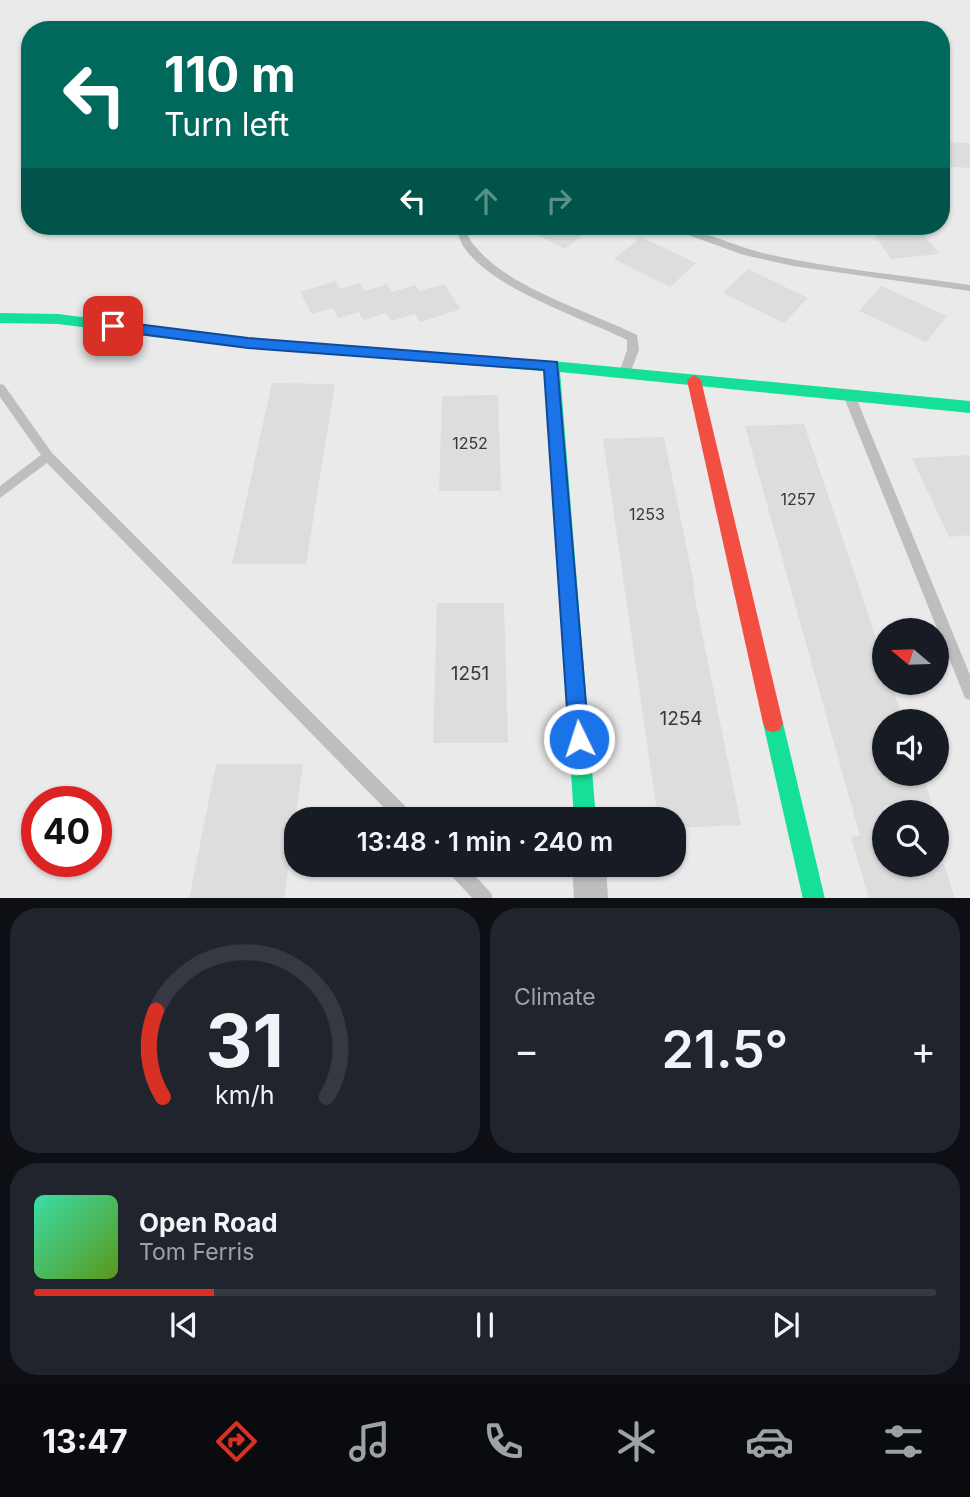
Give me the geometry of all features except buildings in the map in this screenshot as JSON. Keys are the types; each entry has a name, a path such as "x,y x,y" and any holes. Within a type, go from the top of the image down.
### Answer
{"street":[{"path":"0,318 58,319 248,343 551,366 970,407"},
{"path":"551,366 584,807"},
{"path":"694,380 814,898"},
{"path":"590,877 591,898"}],"lane":[{"path":"461,235 475,256 500,275 633,338 633,350 625,373"},
{"path":"695,235 748,253 793,263 970,288"},
{"path":"0,388 48,456 394,807"},
{"path":"849,395 970,693"},
{"path":"0,493 48,456"},
{"path":"465,877 485,898"}],"shaded area":[{"path":"0,0 970,0 970,898 0,898"}],"traffic: fast":[{"path":"0,318 58,319 248,343 552,366 970,407"},
{"path":"552,366 584,807"},
{"path":"773,723 814,898"}],"traffic: jam":[{"path":"694,380 773,723"}],"route":[{"path":"113,326 248,343 551,366 579,739"}]}
